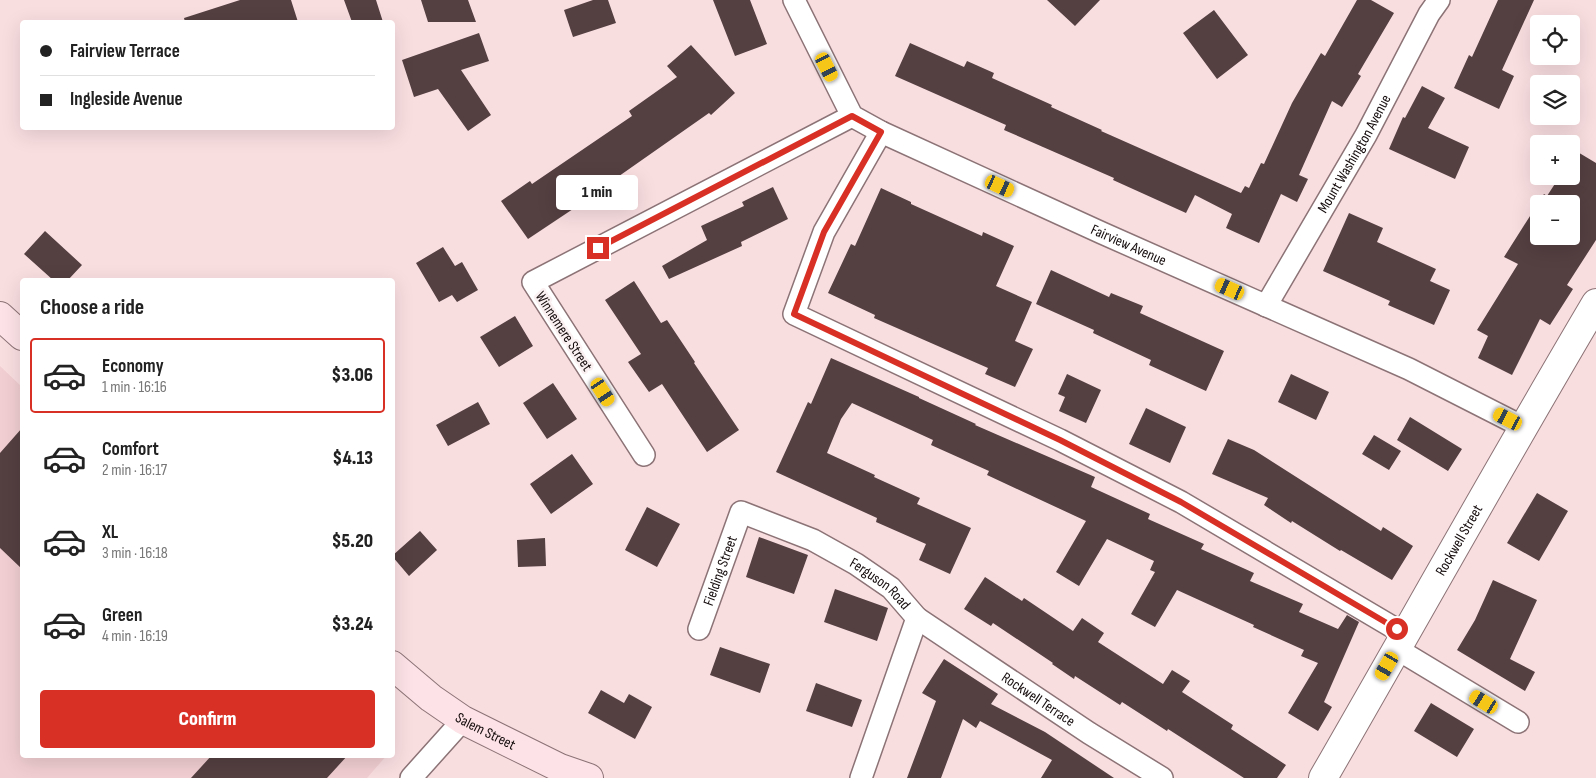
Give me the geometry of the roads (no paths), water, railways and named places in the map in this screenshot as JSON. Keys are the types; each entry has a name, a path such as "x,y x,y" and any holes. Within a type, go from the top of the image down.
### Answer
{"main road":[{"path":"0,316 20,334"},
{"name":"Salem Street","path":"395,668 431,698 462,720 560,768 588,778"}],"street":[{"path":"794,0 852,116"},
{"name":"Mount Washington Avenue","path":"1266,306 1366,134 1429,14 1439,0"},
{"name":"Fairview Avenue","path":"852,116 881,132 1102,233 1409,369 1523,427"},
{"name":"Winnemere Street","path":"644,455 533,282 852,116"},
{"path":"881,132 824,232 794,314 1060,440 1181,502 1401,642 1518,722"},
{"name":"Rockwell Street","path":"1323,778 1523,427 1596,303"},
{"name":"Ferguson Road","path":"741,512 813,540 856,564 891,588 917,618 862,778"},
{"name":"Fielding Street","path":"699,629 741,512"},
{"name":"Rockwell Terrace","path":"917,618 1081,727 1162,778"},
{"path":"411,778 462,720"}]}
